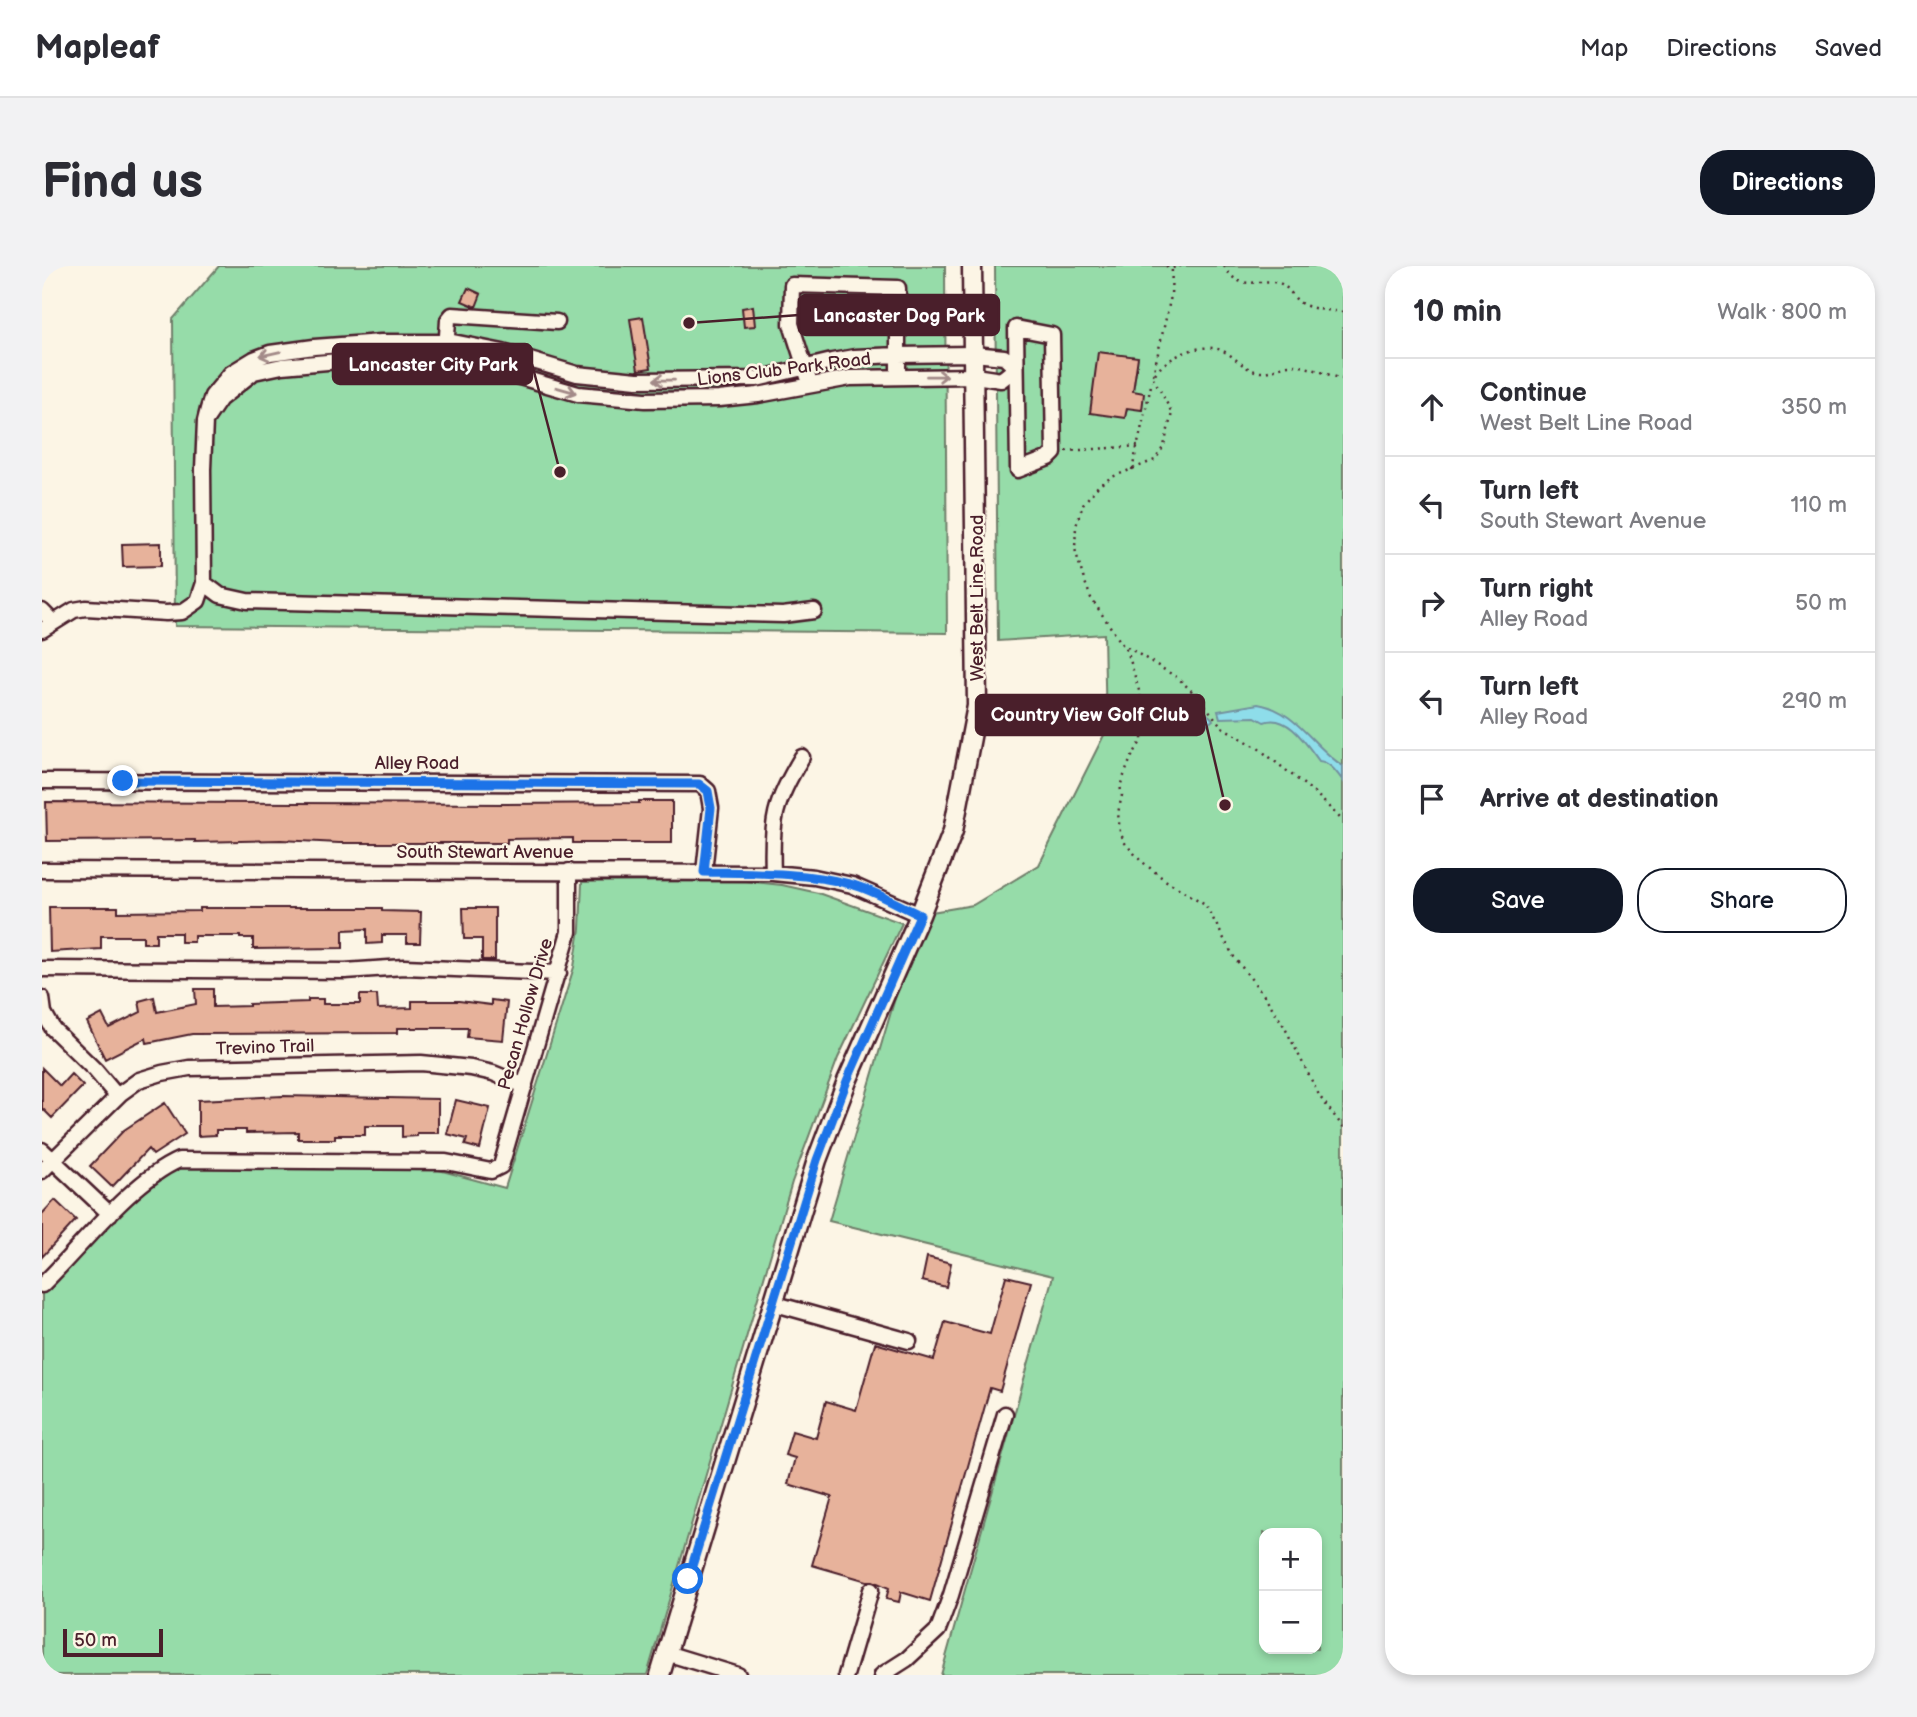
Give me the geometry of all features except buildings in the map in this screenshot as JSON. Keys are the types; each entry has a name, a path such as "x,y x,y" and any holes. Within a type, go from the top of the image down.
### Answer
{"main road":[{"name":"West Belt Line Road","path":"660,1675 817,1160 953,831 977,706 972,266"}],"street":[{"path":"812,387 791,324 792,285 898,288 898,377"},
{"path":"444,359 448,320 452,315 557,322"},
{"path":"1016,328 1052,335 1054,453 1049,458 1018,470 1016,368 1016,328"},
{"path":"420,341 420,358"},
{"name":"Lions Club Park Road","path":"204,583 205,421 212,396 241,365 270,353 314,347 447,341 486,347 577,374 619,379 690,381 770,377 855,357 897,355 1003,356 1016,368 1001,380 975,376 850,378 812,387 719,399 618,398 578,394 482,366 444,359 315,363 254,372 220,399 205,421"},
{"path":"314,347 315,363"},
{"path":"770,377 774,393"},
{"path":"618,398 619,379"},
{"path":"46,621 86,608 182,612 198,601 204,583 220,595 247,601 783,615 814,611"},
{"path":"773,873 773,822 784,790 802,757"},
{"name":"Alley Road","path":"42,781 699,784 708,791 711,808 704,872"},
{"name":"South Stewart Avenue","path":"42,870 773,873 852,884 920,915"},
{"name":"Pecan Hollow Drive","path":"110,1214 161,1168 179,1160 446,1161 491,1171 501,1166 559,974 569,932 569,872"},
{"path":"42,969 345,971 404,967 559,974"},
{"path":"42,998 44,1013 53,1030 95,1070 117,1096"},
{"name":"Trevino Trail","path":"46,1161 117,1096 139,1080 189,1068 421,1063 493,1073 524,1086"},
{"path":"42,1285 110,1214 46,1161"},
{"path":"772,1303 909,1341"},
{"path":"881,1675 907,1659 938,1630 1005,1414"},
{"path":"846,1675 871,1590"},
{"path":"666,1653 738,1675"}],"path":[{"path":"1166,266 1181,266"},
{"path":"1224,266 1231,276 1238,280 1253,285 1278,283 1303,304 1343,312"},
{"path":"1132,470 1171,296 1172,268"},
{"path":"1153,377 1159,366 1172,356 1209,348 1225,352 1243,366 1259,372 1293,365 1343,379"},
{"path":"1153,377 1172,413 1164,446 1155,460 1112,477 1090,493 1078,515 1075,537 1075,549 1091,598 1123,645 1136,675 1142,740 1131,758 1120,786 1122,795 1118,823 1125,843 1140,860 1164,880 1205,904 1234,957 1284,1026 1320,1097 1343,1127"},
{"path":"1054,453 1139,446"},
{"path":"1123,645 1178,678 1201,700 1222,727 1258,748 1316,794 1343,821"}],"green space":[{"path":"219,266 945,266 947,633 175,626 173,319"},
{"path":"995,266 1343,266 1343,1675 941,1675 1053,1276 829,1221 920,914 973,905 1039,865 1106,731 1104,634 998,641"},
{"path":"744,881 782,885 818,893 902,923 838,1058 792,1182 647,1675 42,1675 42,1290 161,1171 182,1163 435,1169 505,1188 574,967 580,929 582,882"}],"water":[{"path":"1258,704 1283,714 1304,730 1343,766 1343,781 1330,766 1319,761 1303,739 1289,726 1273,720 1264,722 1255,717 1220,718 1218,711"},
{"path":"1156,712 1204,712 1213,720 1204,727 1176,724 1154,727 1149,724"}],"place":[{"name":"Lancaster Dog Park","path":"689,323"},
{"name":"Lancaster City Park","path":"560,472"},
{"name":"Country View Golf Club","path":"1225,805"}],"route":[{"path":"123,781 699,784 708,791 711,808 704,872 773,873 852,884 920,915 847,1081 817,1160 688,1579"}]}
